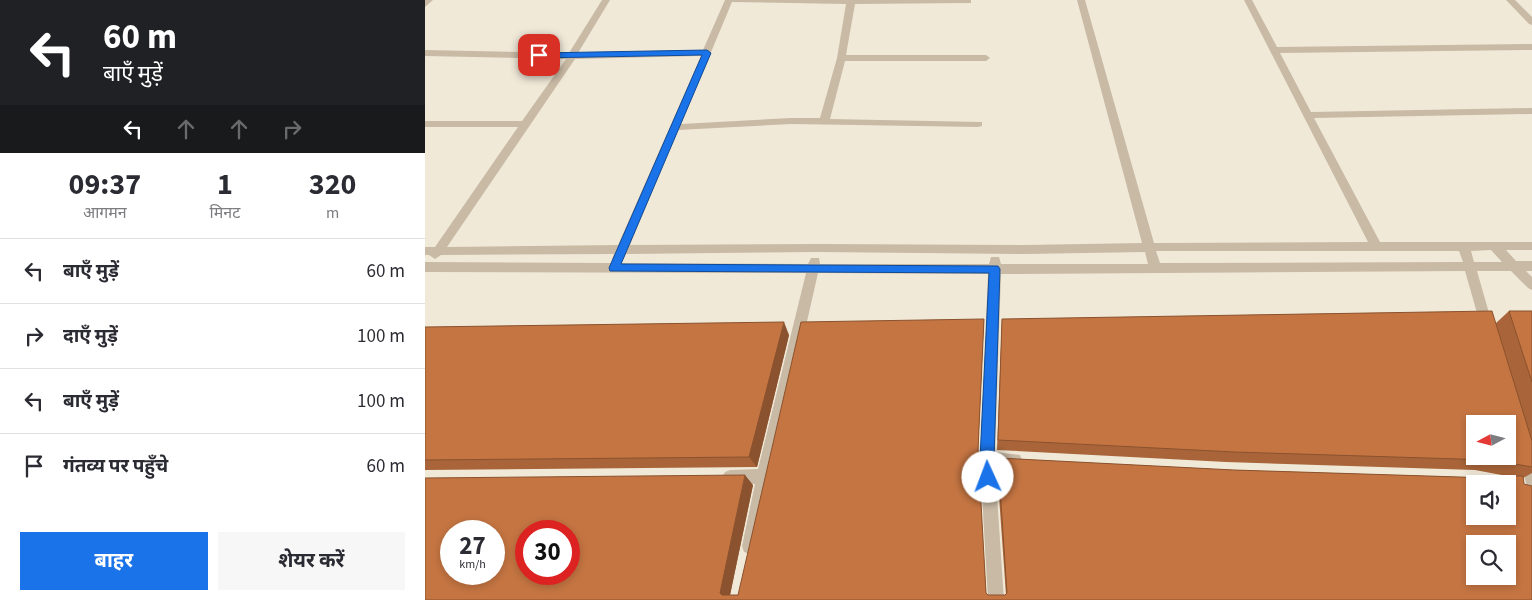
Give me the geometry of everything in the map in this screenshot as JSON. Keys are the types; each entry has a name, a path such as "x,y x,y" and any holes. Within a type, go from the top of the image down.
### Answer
{"street":[{"path":"425,5 429,0"},
{"path":"606,0 572,56 525,124 431,251 425,267 995,269 1532,266"},
{"path":"614,268 729,0 968,1"},
{"path":"1081,0 1155,268"},
{"path":"1248,0 1376,246"},
{"path":"1510,0 1532,22"},
{"path":"824,122 841,58 851,2"},
{"path":"1274,50 1532,47"},
{"path":"425,53 572,56 707,53"},
{"path":"841,58 986,58"},
{"path":"1308,115 1532,111"},
{"path":"675,127 791,121 979,124"},
{"path":"425,124 525,124"},
{"path":"431,251 819,248 995,250 1093,249 1148,246 1532,246"},
{"path":"1464,246 1491,341"},
{"path":"1494,246 1532,285"},
{"path":"747,562 764,476 819,248"},
{"path":"995,250 987,459 996,600"},
{"path":"1521,444 1532,481"},
{"path":"987,459 1027,461"},
{"path":"714,477 764,476"},
{"path":"1516,486 1532,491"}],"building":[{"path":"1492,311 1532,441 1532,467 1516,464 1516,415 1466,415 1466,459 1234,452 998,440 1002,319"},
{"path":"1509,311 1532,311 1532,382"},
{"path":"984,319 978,449 986,593 988,595 1005,595 1007,593 998,458 1234,470 1466,477 1466,525 1516,525 1516,476 1523,476 1524,484 1532,486 1532,600 425,600 425,478 745,475 720,593 722,595 738,595 801,322"},
{"path":"784,322 749,457 425,460 425,327"}],"route":[{"path":"539,55 707,53 614,268 814,267 995,269 987,459 988,477"}]}
